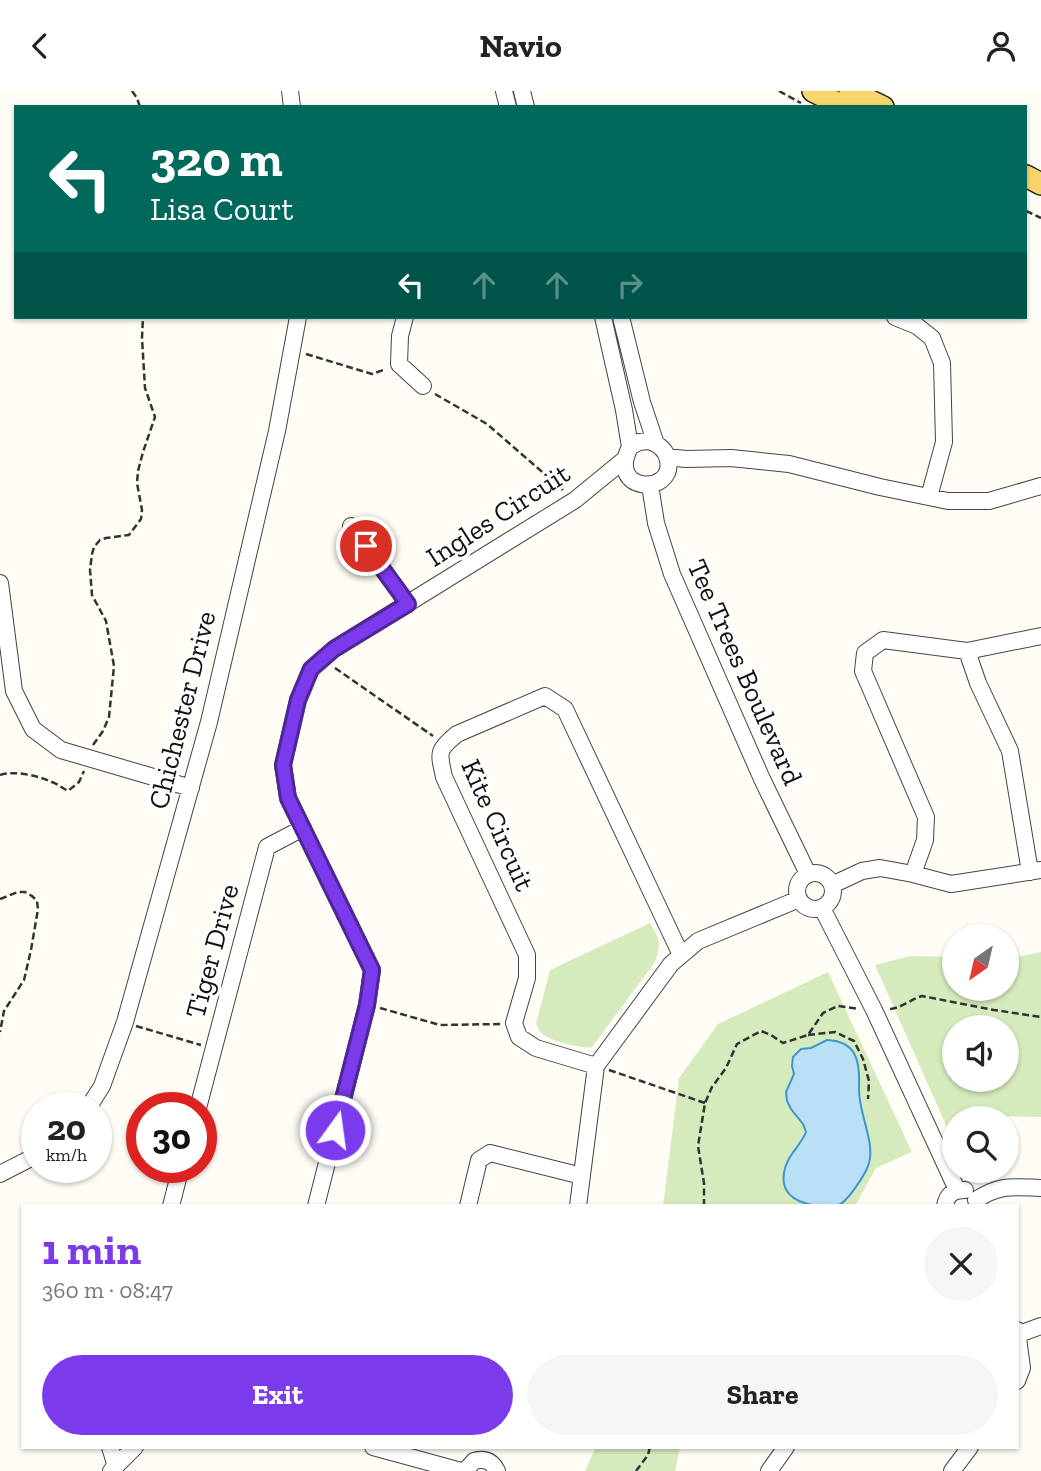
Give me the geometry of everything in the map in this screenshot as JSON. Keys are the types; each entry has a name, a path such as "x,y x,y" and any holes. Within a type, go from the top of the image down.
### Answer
{"main road":[{"path":"850,91 879,105"},
{"path":"808,98 837,105"}],"street":[{"name":"Chichester Drive","path":"99,1092 125,1022 209,722 277,431 298,319"},
{"path":"404,319 400,336 399,364 423,386"},
{"path":"603,319 624,410 627,453 625,470 635,482 643,485 658,482 664,477 667,457 661,447 649,442 639,442 627,453"},
{"path":"621,319 642,402 656,444"},
{"path":"900,319 917,325 932,338 942,363 943,442 929,497"},
{"name":"Ingles Circuit","path":"317,1204 367,1005 372,970 288,798 283,765 298,700 311,669 334,649 575,500 627,453"},
{"path":"667,457 731,458 789,464 948,501 989,501 1041,486"},
{"name":"Tee Trees Boulevard","path":"650,485 656,523 672,575 762,779 808,874"},
{"path":"351,526 408,604"},
{"path":"0,589 14,691 33,729 61,750 87,764 191,788"},
{"path":"913,874 925,840 926,817 863,671 865,653 883,640 967,651 1041,636"},
{"path":"832,885 862,871 880,868 951,884 1035,871 1010,751 978,683 967,651"},
{"name":"Kite Circuit","path":"514,1023 527,978 527,955 444,778 439,754 444,744 457,734 545,696 565,709 681,955"},
{"name":"Tiger Drive","path":"202,1092 267,847 303,828"},
{"path":"808,874 825,876 832,885 832,898 822,908 806,907 799,899 797,887 808,874"},
{"path":"578,1204 596,1066 671,964 698,941 799,899"},
{"path":"822,908 874,1010 957,1190"},
{"path":"514,1023 519,1037 536,1048 596,1066"},
{"path":"468,1204 479,1160 490,1153 582,1176"},
{"path":"0,1174 21,1163"},
{"path":"172,1204 177,1183"},
{"path":"947,1204 949,1195 957,1190 972,1193 976,1203 990,1191 1005,1187 1041,1188"},
{"path":"1019,1332 1041,1326"},
{"path":"1019,1341 1022,1368 1019,1376"},
{"path":"111,1449 115,1462 112,1470"},
{"path":"112,1470 133,1449"},
{"path":"380,1449 463,1471 474,1461 493,1460"},
{"path":"769,1471 785,1449"},
{"path":"952,1471 968,1449"}],"path":[{"path":"779,91 808,98"},
{"path":"0,775 16,772 55,783 68,791 79,782 92,747 109,717 114,666 106,621 92,595 90,570 94,547 100,540 129,535 141,519 138,471 155,417 145,388 143,319"},
{"path":"292,350 372,374 399,364"},
{"path":"423,386 487,424 575,500"},
{"path":"323,659 444,744"},
{"path":"0,898 25,892 37,901 38,909 24,980 4,1011 0,1032"},
{"path":"808,1035 823,1013 838,1006 874,1010 897,1008 922,996 1041,1017"},
{"path":"367,1005 440,1025 514,1023"},
{"path":"125,1022 214,1048"},
{"path":"705,1204 698,1146 705,1103 737,1044 761,1031 783,1043 808,1035 835,1032 854,1041 863,1059 869,1081 868,1099"},
{"path":"596,1066 705,1103"},
{"path":"636,1471 650,1449"}],"green space":[{"path":"650,923 658,941 655,962 592,1047 563,1043 541,1033 536,1024 550,970"},
{"path":"1041,952 1041,1117 1019,1117 1019,1106 942,1106 942,1116 875,965 911,956 942,957 942,1001 1019,1001 1019,956"},
{"path":"828,972 912,1152 876,1168 856,1204 663,1204 679,1078 718,1024"},
{"path":"595,1449 680,1449 675,1471 585,1471"}],"water":[{"path":"827,1040 838,1041 851,1050 858,1063 860,1099 870,1146 869,1163 856,1187 840,1204 810,1204 800,1201 785,1188 784,1173 787,1162 806,1132 787,1101 786,1092 794,1074 793,1057 801,1049 811,1048"}],"route":[{"path":"335,1130 367,1005 372,970 288,798 283,765 298,700 311,669 334,649 408,604 366,546"}]}
